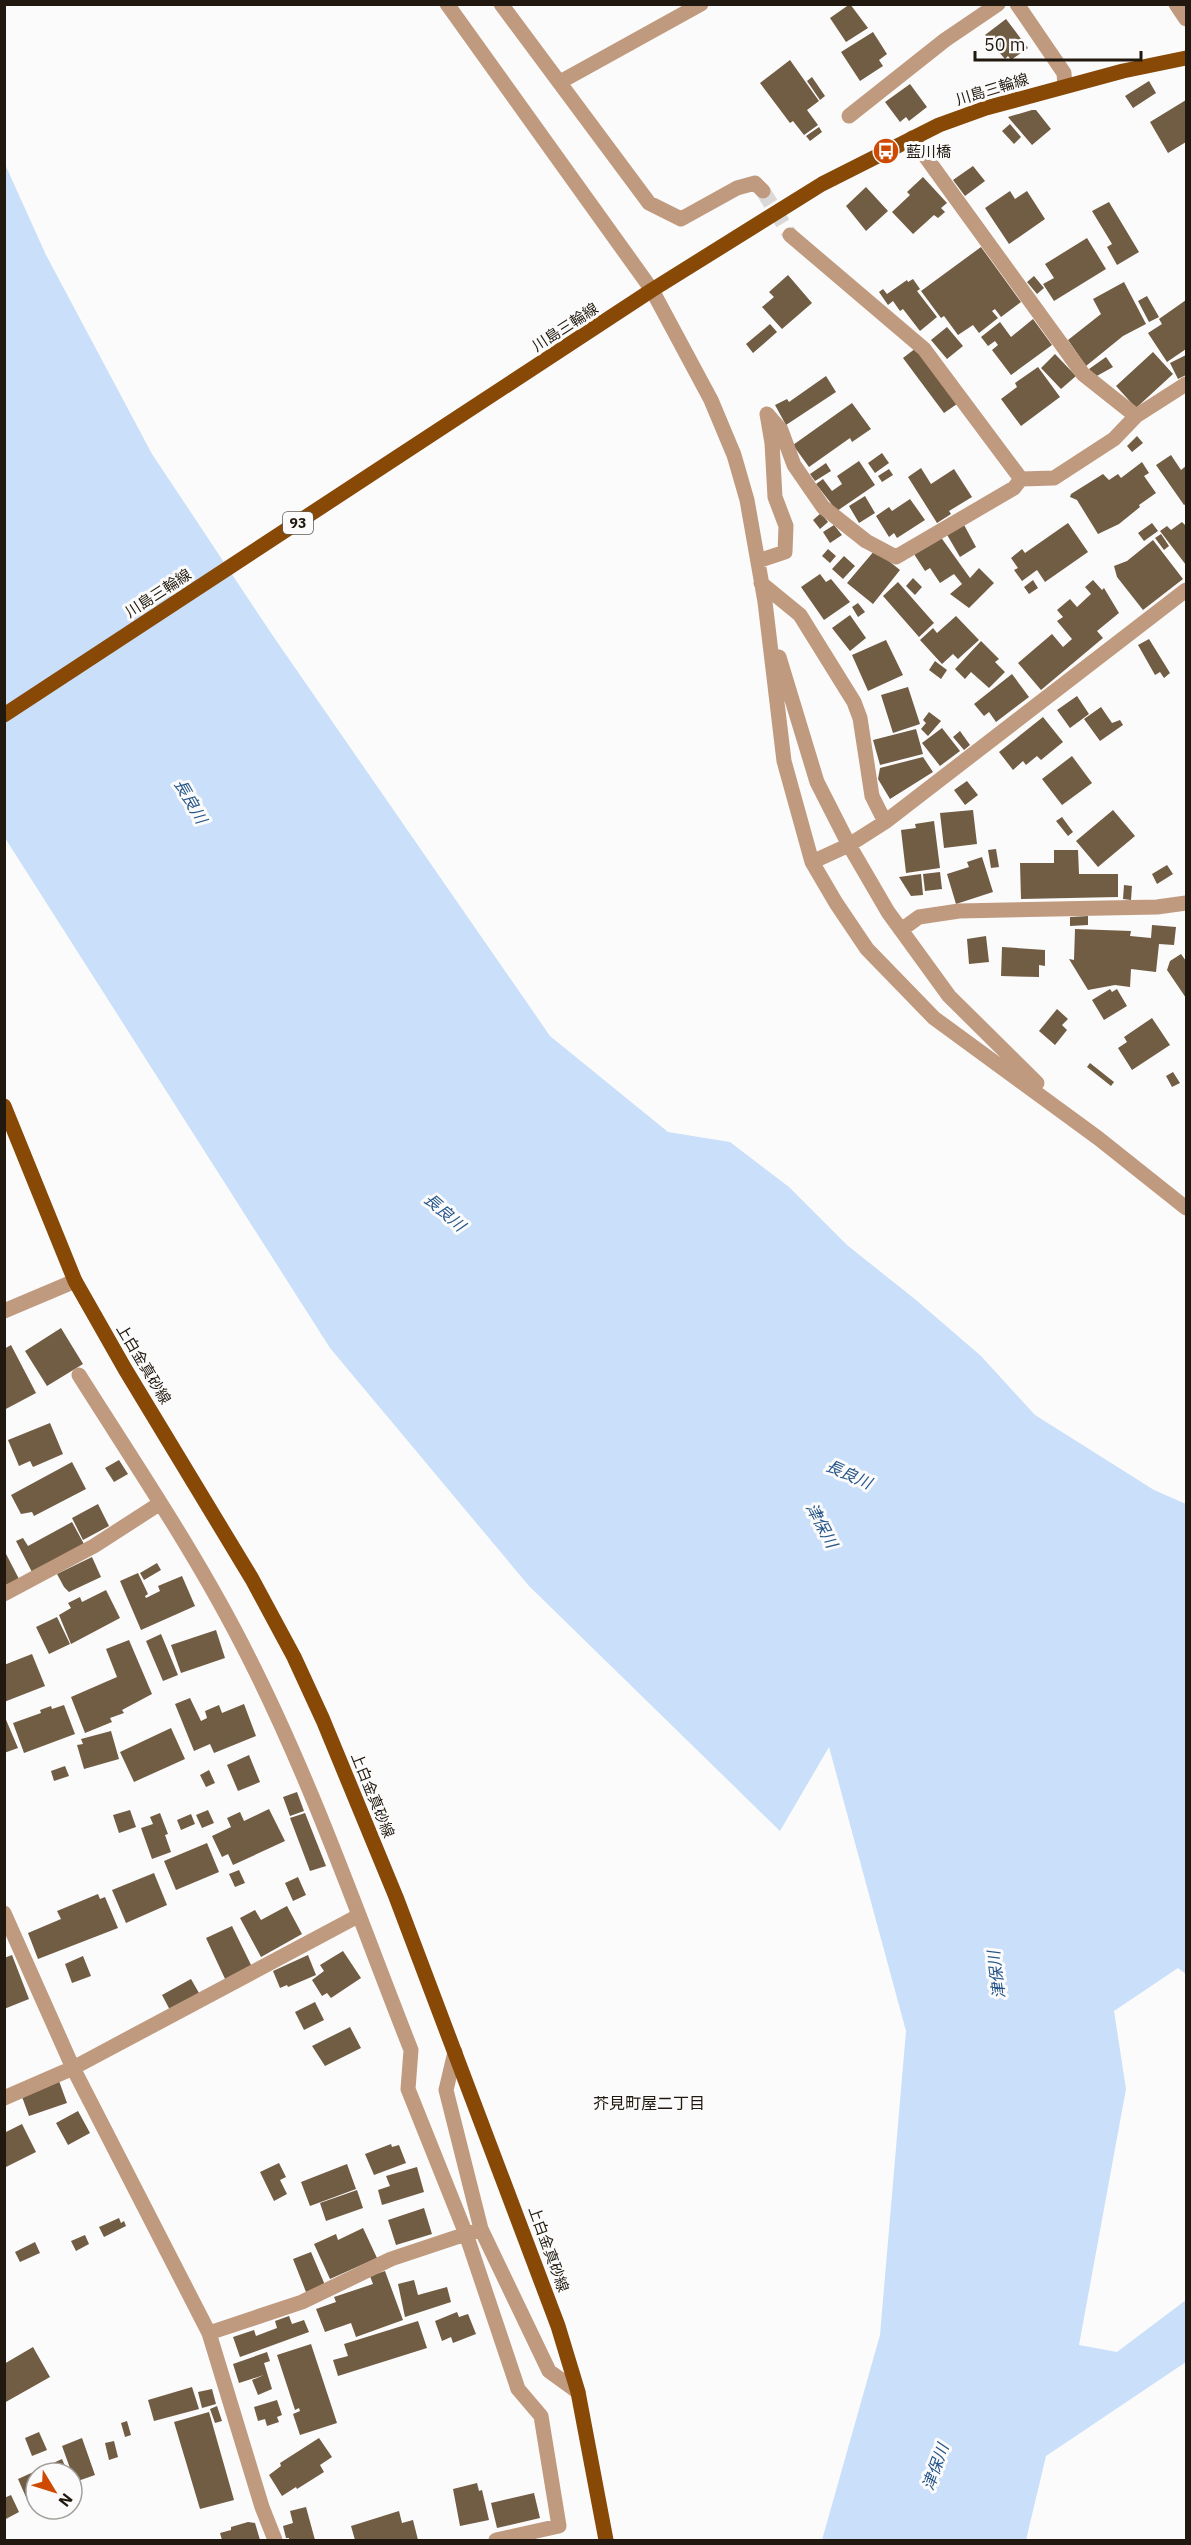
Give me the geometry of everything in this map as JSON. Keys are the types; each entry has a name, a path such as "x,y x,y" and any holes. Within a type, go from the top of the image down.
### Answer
{"main road":[{"name":"川島三輪線","path":"4,714 652,290 822,184 939,125 986,108 1124,71 1186,58"},
{"name":"上白金真砂線","path":"4,1106 10,1129 75,1281 125,1370 252,1579 294,1657 323,1720 387,1875 558,2326 578,2392 606,2541"}],"street":[{"path":"447,4 652,290 711,400 735,455 747,500 765,602 786,683 817,782 849,845 902,930 949,996 1026,1073 1098,1138"},
{"path":"501,4 649,203 681,219 737,188 755,183 763,191"},
{"path":"560,82 701,4"},
{"path":"849,116 945,40 998,4"},
{"path":"1017,4 1064,73 1065,86"},
{"path":"1176,4 1186,19"},
{"path":"912,138 1083,374 1136,416"},
{"path":"790,235 924,349 1021,479"},
{"path":"1021,479 1054,478 1114,439 1136,416 1186,384"},
{"path":"758,561 785,552 786,526 775,497 772,442 767,414 781,430 794,465 823,507 866,541 896,557 1014,488 1021,479"},
{"path":"761,583 800,615 854,702 860,718 872,796 885,822"},
{"path":"812,862 849,845 885,822 1186,590"},
{"path":"765,602 784,761 812,862 867,949 934,1018 1098,1138 1186,1208"},
{"path":"902,930 919,917 959,911 1156,907 1186,903"},
{"path":"4,1311 75,1281"},
{"path":"80,1375 217,1599 248,1655 292,1750 411,2050 408,2089 466,2234 518,2389 542,2416 559,2526 496,2541"},
{"path":"4,1594 94,1546 159,1504"},
{"path":"4,1912 73,2068 209,2333 262,2507 275,2541"},
{"path":"4,2098 73,2068 358,1916"},
{"path":"455,2052 446,2090 481,2229 549,2371 578,2392"},
{"path":"209,2333 302,2302 391,2259 481,2229"}],"water":[{"path":"4,162 46,255 152,454 273,636 550,1036 668,1132 730,1142 789,1187 847,1245 981,1356 1035,1415 1154,1490 1186,1504 1186,1974 1178,1968 1114,2011 1126,2089 1079,2345 1117,2352 1186,2300 1186,2362 1046,2456 1026,2540 822,2540 880,2335 906,2031 829,1747 780,1831 529,1586 330,1348 5,838"}],"building":[{"path":"850,4 868,28 846,42 830,18"},
{"path":"1006,19 1028,48 1011,60 1008,56 1005,59 997,52 985,35"},
{"path":"873,32 887,54 879,60 883,66 860,81 841,52"},
{"path":"790,60 819,101 807,110 818,125 804,135 793,121 790,123 760,83"},
{"path":"812,77 825,96 820,100 807,81"},
{"path":"1149,81 1156,93 1133,108 1125,96"},
{"path":"910,84 927,107 909,121 906,117 900,122 885,102"},
{"path":"1186,100 1186,142 1168,153 1150,122"},
{"path":"1036,110 1051,129 1032,145 1008,117"},
{"path":"1010,124 1021,137 1014,144 1002,131"},
{"path":"819,127 822,132 810,141 806,136"},
{"path":"973,166 985,181 965,196 953,180"},
{"path":"923,177 947,203 941,208 945,212 938,218 934,215 913,234 892,212 910,195 907,192"},
{"path":"866,187 888,211 866,231 846,206"},
{"path":"1010,191 1015,199 1027,191 1045,219 1009,244 985,208"},
{"path":"1109,202 1139,252 1117,265 1107,247 1112,244 1092,211"},
{"path":"1087,238 1106,269 1054,301 1043,284 1054,278 1045,264"},
{"path":"981,247 1021,302 1001,317 995,309 992,311 998,318 979,333 973,325 958,335 944,316 941,318 921,291"},
{"path":"788,275 812,303 782,329 762,307 774,297 769,292"},
{"path":"1034,276 1044,288 1037,294 1027,282"},
{"path":"913,279 920,289 917,291 937,317 920,331 903,309 900,311 893,301 888,305 879,292 883,289 887,294 907,280 908,282"},
{"path":"1124,282 1146,324 1123,336 1086,366 1068,340 1101,314 1093,299"},
{"path":"1147,296 1159,317 1149,322 1138,301"},
{"path":"1186,300 1186,349 1167,362 1148,333 1162,324 1159,319"},
{"path":"1033,319 1052,345 1011,375 992,350 998,345 995,341 988,346 981,337 1000,322 1011,337"},
{"path":"770,324 777,332 753,353 746,344"},
{"path":"947,327 963,346 947,359 931,340"},
{"path":"916,348 957,404 944,413 903,358"},
{"path":"1153,352 1173,374 1136,408 1116,386"},
{"path":"1055,354 1076,376 1061,389 1041,368"},
{"path":"1186,355 1186,375 1178,379 1170,363"},
{"path":"1106,357 1113,367 1095,377 1089,369"},
{"path":"1038,367 1060,397 1021,426 1001,399 1017,387 1015,383"},
{"path":"826,376 836,392 786,425 775,405 787,399 789,402"},
{"path":"852,403 871,429 852,442 850,438 809,467 793,445"},
{"path":"1137,436 1143,443 1132,452 1127,446"},
{"path":"882,453 889,463 875,473 868,463"},
{"path":"1171,455 1181,470 1186,466 1186,504 1184,505 1156,465"},
{"path":"859,461 875,485 837,511 816,484 823,479 832,491 842,484 837,476"},
{"path":"1142,462 1149,473 1144,476 1156,493 1119,524 1098,534 1077,500 1070,497 1071,494 1103,474 1109,480 1118,474 1121,478"},
{"path":"826,463 831,471 815,481 810,474"},
{"path":"921,468 931,484 954,469 972,497 949,511 951,514 937,523 908,477"},
{"path":"889,469 893,475 882,482 878,476"},
{"path":"865,496 875,513 859,523 849,506"},
{"path":"910,499 925,520 897,538 894,533 889,537 876,516 889,507 892,511"},
{"path":"821,513 828,522 820,529 813,520"},
{"path":"1182,522 1186,526 1186,565 1160,531 1167,526 1171,530"},
{"path":"963,523 976,547 960,557 946,533"},
{"path":"1068,523 1088,552 1045,582 1037,570 1022,581 1014,570 1018,568 1011,558 1022,549 1025,553"},
{"path":"1152,523 1158,531 1144,541 1138,533"},
{"path":"834,525 842,535 830,543 823,532"},
{"path":"1161,534 1169,546 1164,550 1155,538"},
{"path":"940,536 970,578 979,568 994,583 969,608 950,594 962,584 954,574 940,583 930,568 925,571 914,554"},
{"path":"1153,540 1183,579 1143,610 1117,577 1114,566 1127,561"},
{"path":"828,549 836,556 830,563 822,556"},
{"path":"875,550 900,570 873,604 847,583"},
{"path":"844,556 855,566 843,579 832,569"},
{"path":"820,574 826,582 831,579 850,602 824,620 801,587"},
{"path":"913,578 922,587 915,595 906,586"},
{"path":"1033,580 1038,588 1029,594 1024,587"},
{"path":"1093,580 1102,590 1104,588 1119,613 1097,631 1103,638 1041,690 1018,663 1052,634 1063,647 1072,639 1057,621 1063,617 1057,610 1070,599 1077,607 1091,594 1085,587"},
{"path":"898,582 934,623 919,637 883,596"},
{"path":"858,603 865,612 858,617 852,607"},
{"path":"850,615 866,638 850,651 832,628"},
{"path":"956,616 979,640 958,659 953,654 942,664 920,640 933,628 937,633"},
{"path":"1149,639 1170,673 1164,678 1160,672 1155,675 1138,645"},
{"path":"886,640 903,675 868,691 852,655"},
{"path":"981,641 999,659 995,662 1005,672 989,688 971,672 965,679 955,669"},
{"path":"935,661 947,670 941,679 929,670"},
{"path":"1012,674 1029,697 996,722 989,712 984,716 974,704"},
{"path":"908,687 920,724 893,733 881,695"},
{"path":"1077,696 1089,714 1070,728 1057,710"},
{"path":"1101,707 1112,723 1120,720 1123,725 1100,741 1084,719"},
{"path":"929,712 941,721 928,736 921,729 926,723 923,720"},
{"path":"1043,717 1063,742 1041,760 1037,756 1026,765 1023,761 1013,770 999,752"},
{"path":"942,728 960,751 940,766 922,743"},
{"path":"916,729 923,754 880,765 873,740"},
{"path":"960,731 970,745 964,750 953,737"},
{"path":"1072,756 1092,783 1062,805 1042,779"},
{"path":"923,757 933,772 890,799 878,779 880,768"},
{"path":"967,781 978,795 965,805 954,790"},
{"path":"973,810 977,844 944,848 940,813"},
{"path":"1113,810 1135,836 1098,867 1076,841"},
{"path":"1062,817 1073,832 1068,836 1056,821"},
{"path":"934,821 940,868 906,873 901,830 916,828 915,824"},
{"path":"996,849 999,867 991,868 988,850"},
{"path":"1054,850 1078,850 1079,874 1118,874 1118,897 1021,899 1020,863 1054,863"},
{"path":"982,857 993,892 956,904 947,874 969,867 967,862"},
{"path":"1167,865 1173,874 1157,884 1152,874"},
{"path":"940,872 942,889 925,891 923,874"},
{"path":"921,874 923,895 911,896 899,877"},
{"path":"1124,885 1132,886 1131,900 1123,899"},
{"path":"1088,916 1088,925 1070,926 1070,917"},
{"path":"1152,925 1176,927 1174,945 1159,944 1156,972 1131,969 1130,987 1115,985 1088,990 1069,959 1074,960 1075,929 1131,931 1130,936 1151,938"},
{"path":"986,936 989,962 969,964 967,939"},
{"path":"1002,947 1045,950 1045,966 1039,965 1039,977 1001,976"},
{"path":"1181,954 1186,961 1186,998 1167,970 1170,961"},
{"path":"1110,989 1112,992 1117,989 1127,1006 1104,1020 1092,1000"},
{"path":"1057,1009 1068,1019 1062,1025 1067,1030 1055,1045 1039,1031"},
{"path":"1152,1018 1170,1045 1132,1070 1118,1048 1127,1042 1124,1037"},
{"path":"1090,1063 1114,1082 1111,1086 1087,1067"},
{"path":"1173,1072 1180,1083 1172,1087 1166,1076"},
{"path":"61,1328 83,1364 47,1386 25,1351"},
{"path":"11,1345 36,1393 4,1410 4,1349"},
{"path":"50,1423 63,1454 33,1467 30,1461 19,1466 8,1440"},
{"path":"119,1460 128,1474 114,1482 105,1468"},
{"path":"72,1462 86,1489 34,1516 32,1512 21,1514 11,1495"},
{"path":"98,1504 109,1526 83,1540 72,1518"},
{"path":"72,1522 84,1544 32,1572 16,1541 23,1538 28,1546"},
{"path":"4,1550 19,1579 4,1586"},
{"path":"92,1557 101,1577 69,1592 57,1574"},
{"path":"157,1563 161,1570 144,1580 140,1573"},
{"path":"138,1573 148,1594 146,1598 160,1591 158,1586 182,1576 195,1606 141,1630 120,1581"},
{"path":"106,1590 120,1618 71,1644 59,1615 71,1608 68,1603 80,1597 82,1602"},
{"path":"57,1617 70,1644 49,1654 36,1627"},
{"path":"216,1630 225,1658 181,1673 171,1645"},
{"path":"161,1634 178,1675 163,1681 146,1641"},
{"path":"129,1640 152,1694 122,1710 124,1713 110,1718 112,1722 85,1733 71,1697 117,1677 106,1649"},
{"path":"32,1654 45,1686 4,1702 4,1665"},
{"path":"190,1698 201,1721 207,1718 205,1711 219,1705 222,1713 244,1704 256,1736 214,1753 210,1744 194,1751 175,1704"},
{"path":"64,1705 75,1734 24,1753 13,1723 41,1713 40,1710 51,1706 52,1709"},
{"path":"4,1715 18,1748 4,1753"},
{"path":"171,1728 185,1759 134,1782 120,1752"},
{"path":"111,1731 119,1759 84,1769 77,1745 83,1744 81,1739"},
{"path":"249,1755 260,1782 238,1791 227,1765"},
{"path":"65,1766 69,1776 54,1781 51,1771"},
{"path":"209,1770 215,1783 206,1787 200,1775"},
{"path":"297,1792 304,1811 290,1816 283,1797"},
{"path":"269,1809 285,1841 233,1865 228,1854 222,1857 212,1836 231,1827 227,1818 240,1812 244,1821"},
{"path":"130,1810 136,1827 119,1833 113,1815"},
{"path":"208,1810 214,1823 202,1828 196,1815"},
{"path":"160,1813 168,1834 165,1835 171,1852 152,1859 141,1828 153,1824 150,1817"},
{"path":"305,1813 326,1866 310,1871 290,1818"},
{"path":"191,1814 195,1824 181,1830 177,1820"},
{"path":"207,1843 219,1872 176,1890 164,1861"},
{"path":"239,1870 245,1883 235,1887 229,1874"},
{"path":"154,1873 167,1905 126,1923 112,1890"},
{"path":"298,1877 306,1895 293,1901 285,1883"},
{"path":"98,1894 100,1899 105,1897 118,1928 38,1959 28,1933 61,1919 57,1911"},
{"path":"287,1906 302,1934 261,1957 240,1918 255,1910 261,1920"},
{"path":"232,1926 253,1969 226,1981 206,1938"},
{"path":"343,1951 361,1978 331,1998 327,1993 322,1996 312,1980 324,1971 320,1965"},
{"path":"12,1955 29,1999 4,2009 4,1958"},
{"path":"308,1955 316,1975 280,1988 273,1971"},
{"path":"83,1956 91,1976 72,1983 65,1964"},
{"path":"191,1979 199,1993 170,2010 162,1995"},
{"path":"315,2002 324,2020 304,2030 295,2012"},
{"path":"350,2027 361,2048 325,2066 312,2046"},
{"path":"59,2081 67,2103 29,2116 21,2094"},
{"path":"78,2111 90,2133 68,2145 56,2123"},
{"path":"22,2124 36,2152 4,2168 4,2133"},
{"path":"391,2144 392,2147 399,2145 406,2163 374,2175 365,2154"},
{"path":"279,2163 286,2177 280,2180 287,2194 274,2201 260,2172"},
{"path":"347,2164 356,2189 310,2206 301,2182"},
{"path":"417,2167 424,2192 382,2205 378,2190 390,2186 386,2176"},
{"path":"357,2190 363,2208 326,2221 320,2203"},
{"path":"424,2208 432,2234 396,2245 388,2220"},
{"path":"119,2218 126,2226 104,2237 99,2227"},
{"path":"363,2228 377,2258 330,2279 314,2244 336,2234 338,2240"},
{"path":"85,2235 89,2244 76,2251 71,2241"},
{"path":"35,2242 40,2253 20,2262 15,2252"},
{"path":"311,2252 325,2285 306,2292 293,2259"},
{"path":"385,2271 403,2320 356,2337 351,2323 325,2332 316,2309 336,2302 334,2297 373,2284 370,2276"},
{"path":"414,2280 418,2295 447,2287 451,2302 405,2317 398,2284"},
{"path":"457,2312 459,2317 468,2314 476,2334 453,2343 451,2337 442,2341 435,2321"},
{"path":"289,2316 292,2324 304,2320 309,2332 240,2357 233,2337 254,2330 256,2336 277,2328 275,2321"},
{"path":"418,2321 427,2348 338,2376 333,2360 348,2356 344,2344"},
{"path":"311,2344 337,2423 300,2435 293,2414 300,2411 299,2408 295,2410 277,2355"},
{"path":"33,2347 50,2377 4,2403 4,2364"},
{"path":"267,2352 270,2361 264,2363 272,2389 258,2395 252,2380 264,2375 239,2383 233,2364"},
{"path":"192,2387 199,2409 154,2421 148,2400"},
{"path":"212,2389 216,2404 202,2408 198,2392"},
{"path":"277,2400 282,2415 277,2417 279,2422 267,2426 265,2419 258,2421 254,2407"},
{"path":"217,2406 222,2421 215,2423 210,2409"},
{"path":"209,2412 234,2500 200,2509 174,2422"},
{"path":"127,2421 131,2435 125,2437 121,2423"},
{"path":"39,2432 47,2450 32,2456 25,2438"},
{"path":"82,2438 95,2475 84,2479 84,2461 67,2461 62,2446"},
{"path":"319,2438 332,2457 320,2465 324,2472 282,2496 269,2475 281,2466 280,2463"},
{"path":"114,2441 118,2457 109,2460 105,2443"},
{"path":"24,2476 24,2493 18,2479"},
{"path":"477,2483 479,2491 482,2490 489,2520 460,2526 453,2489"},
{"path":"534,2493 540,2518 497,2528 491,2503"},
{"path":"11,2495 19,2512 4,2520 4,2498"},
{"path":"306,2507 315,2540 289,2540 286,2538 283,2526 293,2523 290,2511"},
{"path":"399,2511 402,2523 413,2520 418,2540 355,2540 351,2526"},
{"path":"248,2522 255,2523 260,2540 222,2540 220,2533"}],"tunnel":[{"path":"763,191 790,235"}],"place":[{"name":"藍川橋","path":"886,151"}],"district":[{"name":"芥見町屋二丁目","path":"649,2103"}],"water label":[{"name":"長良川","path":"191,801"},
{"name":"長良川","path":"445,1212"},
{"name":"長良川","path":"849,1474"},
{"name":"津保川","path":"822,1525"},
{"name":"津保川","path":"996,1975"},
{"name":"津保川","path":"935,2467"}]}
